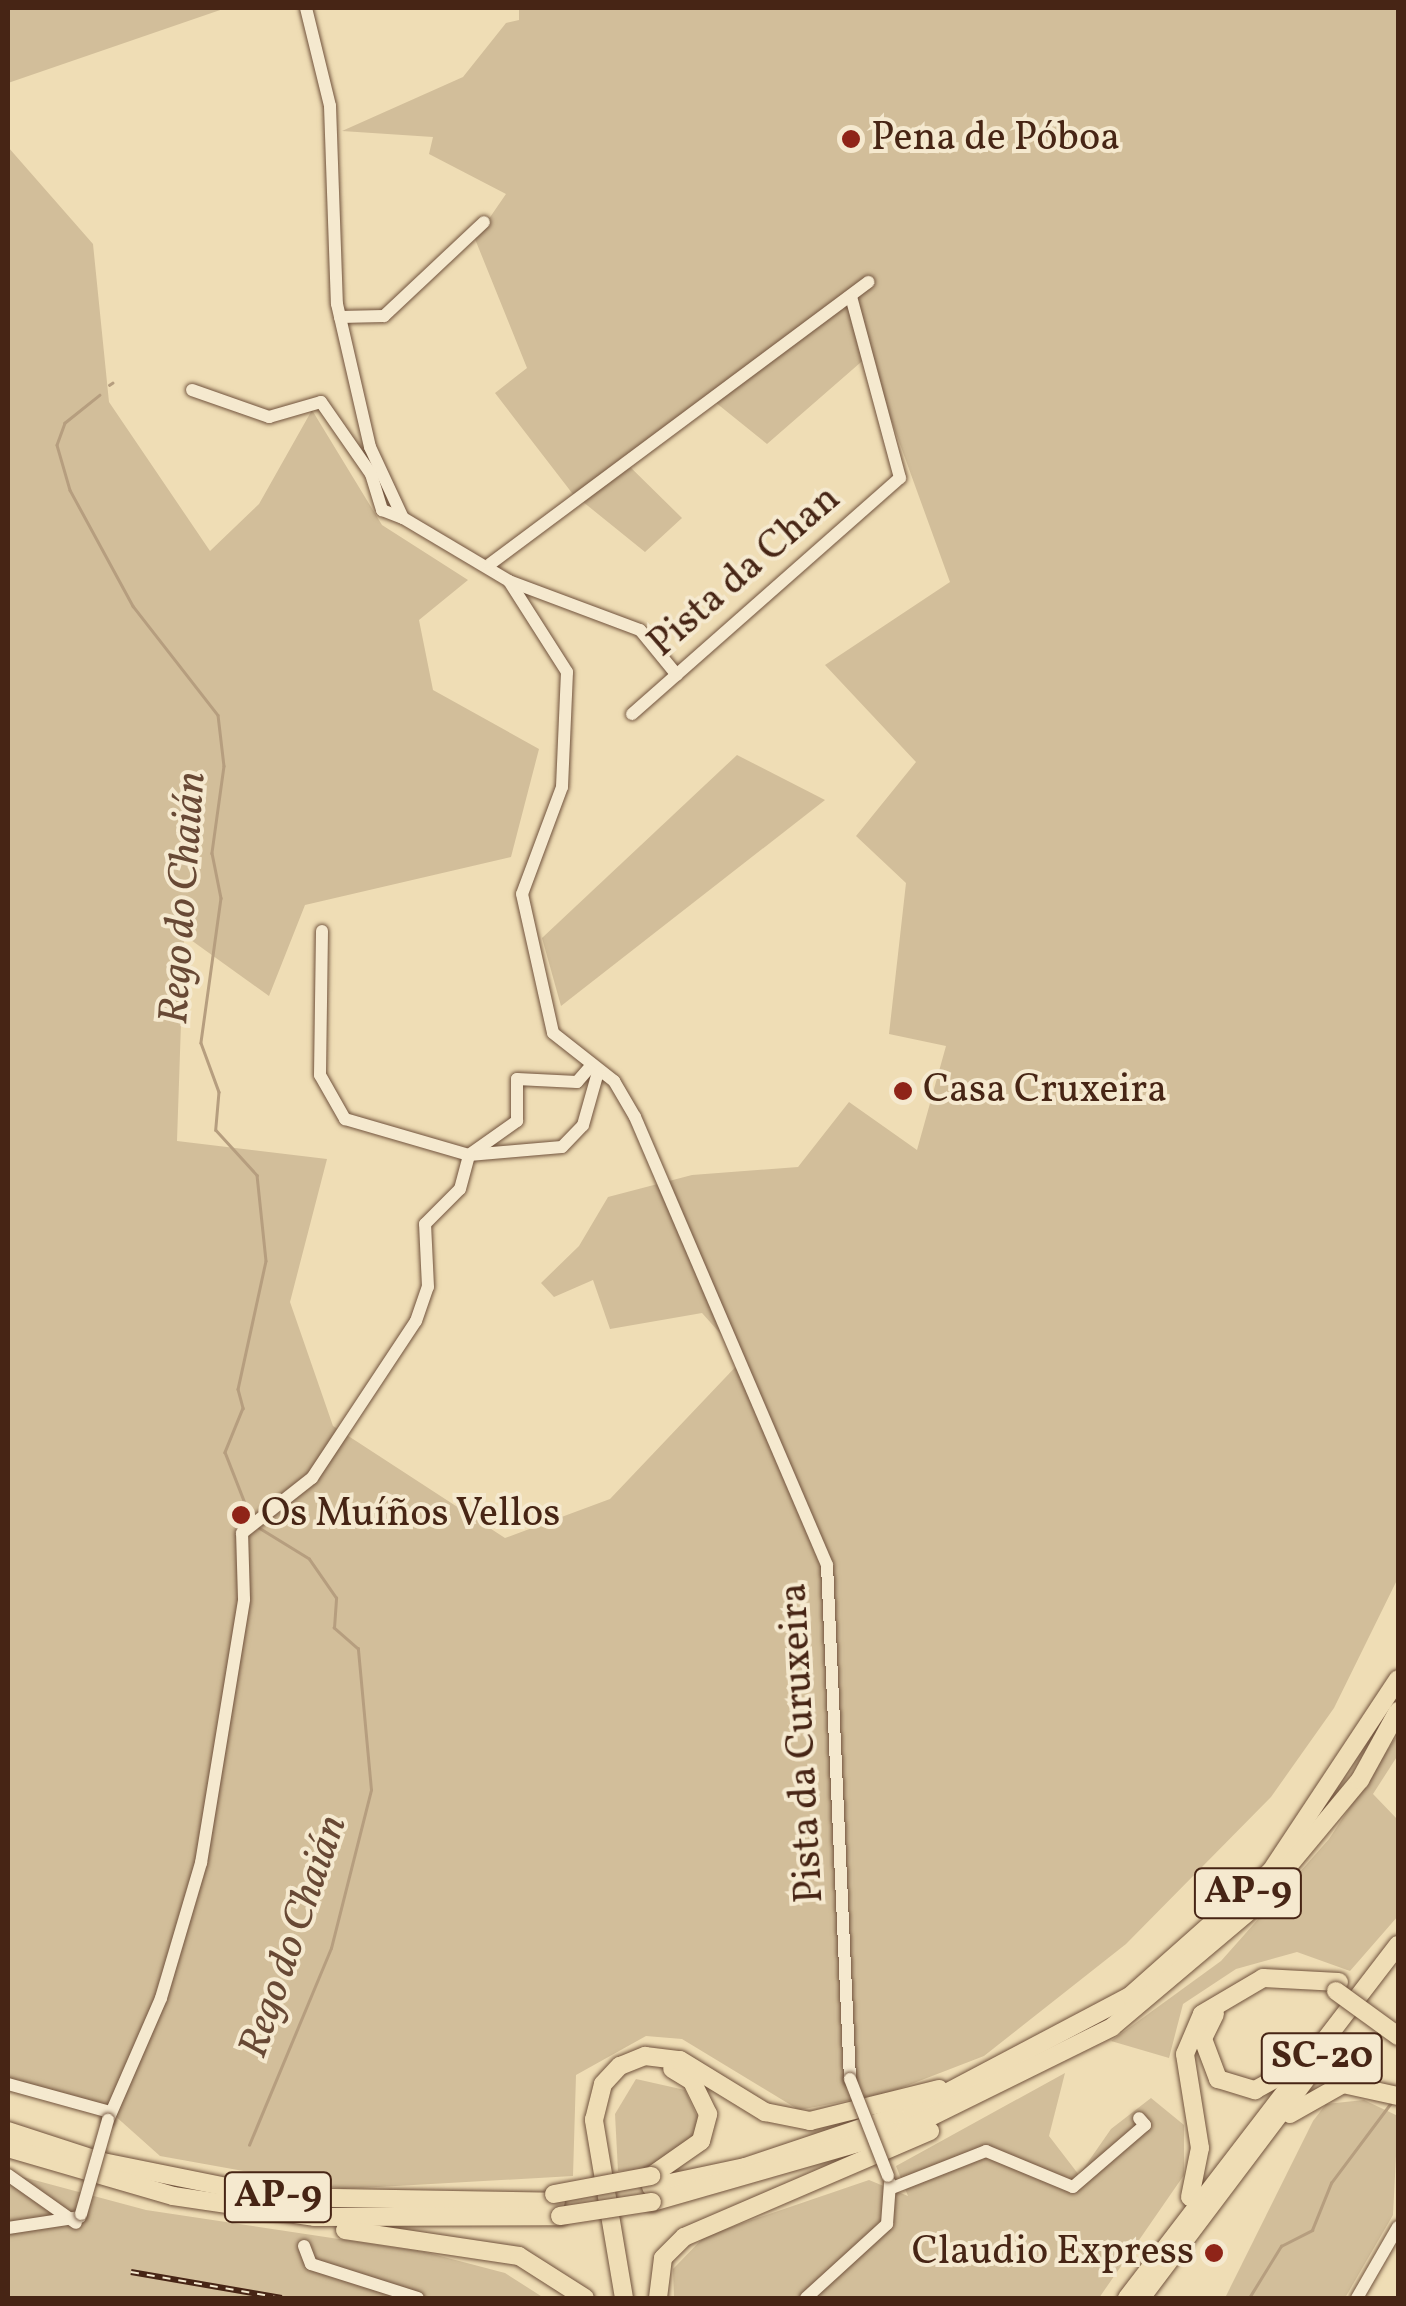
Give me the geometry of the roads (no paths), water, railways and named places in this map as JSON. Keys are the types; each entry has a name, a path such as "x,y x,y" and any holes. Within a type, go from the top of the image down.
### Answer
{"highway":[{"name":"AP-9","path":"651,2188 831,2139 987,2075 1130,1996 1216,1924 1319,1809 1398,1679"},
{"name":"AP-9","path":"8,2148 173,2196 354,2220 557,2204 651,2188 906,2130 1112,2026 1255,1906 1360,1780 1398,1711"},
{"name":"SC-20","path":"1127,2298 1185,2213 1398,1945"},
{"name":"SC-20","path":"1142,2298 1247,2154 1398,1963"},
{"path":"1185,2213 1200,2163 1185,2072 1194,2026 1225,1994 1263,1978 1338,1986 1398,2024"},
{"path":"1304,2061 1245,2090 1210,2070 1203,2039 1217,2012 1246,1992 1282,1983 1338,1986 1398,2036"},
{"path":"658,2298 663,2258 684,2237 1014,2092 1112,2026"},
{"path":"624,2298 594,2120 602,2084 620,2066 645,2056 680,2060 765,2112 810,2121 987,2075"},
{"path":"557,2204 651,2188 701,2140 708,2114 692,2081 645,2065 618,2081 601,2122 635,2298"},
{"path":"1247,2154 1318,2092 1370,2086 1398,2096"},
{"name":"AP-9","path":"8,2131 229,2190 452,2205 557,2204"},
{"path":"173,2196 520,2256 585,2298"}],"street":[{"path":"306,8 330,106 340,317 370,447 403,518"},
{"path":"340,317 384,316 484,222"},
{"path":"490,564 869,282"},
{"name":"Pista da Chan","path":"632,714 900,478 852,296"},
{"path":"192,390 269,417 321,402 370,474 382,510 490,564 509,581 640,630 677,675"},
{"name":"Pista da Curuxeira","path":"509,581 571,692 562,787 522,894 553,1033 594,1069 635,1116 827,1566 850,2079 890,2182"},
{"path":"322,930 320,1076 328,1103 346,1118 469,1155 566,1145 582,1126 594,1069"},
{"path":"78,2218 109,2116 161,1998 201,1863 251,1522 312,1478 416,1321 428,1286 425,1224 460,1188 469,1155 517,1121 519,1077 577,1082 594,1069"},
{"path":"8,2084 109,2116"},
{"path":"806,2298 887,2224 890,2182 986,2151 1072,2187 1145,2125 1139,2118"},
{"path":"8,2176 78,2218"},
{"path":"8,2228 78,2218"},
{"path":"1356,2298 1398,2227"},
{"path":"304,2246 311,2264 418,2298"}],"waterway":[{"name":"Rego do Chaián","path":"100,395 65,423 57,445 70,490 133,606 218,715 224,766 212,853 221,898 201,1043 219,1092 216,1130 257,1175 266,1261 238,1389 243,1408 225,1452 252,1521"},
{"name":"Rego do Chaián","path":"249,2145 331,1948 371,1790 358,1649 334,1628 336,1598 309,1559 257,1527"},
{"path":"1249,2298 1281,2246 1312,2230 1331,2183 1390,2104"}],"railway":[{"path":"131,2272 282,2298"}],"place":[{"name":"Pena de Póboa","path":"851,139"},
{"name":"Casa Cruxeira","path":"903,1091"},
{"name":"Os Muíños Vellos","path":"241,1515"},
{"name":"Claudio Express","path":"1214,2253"}]}
